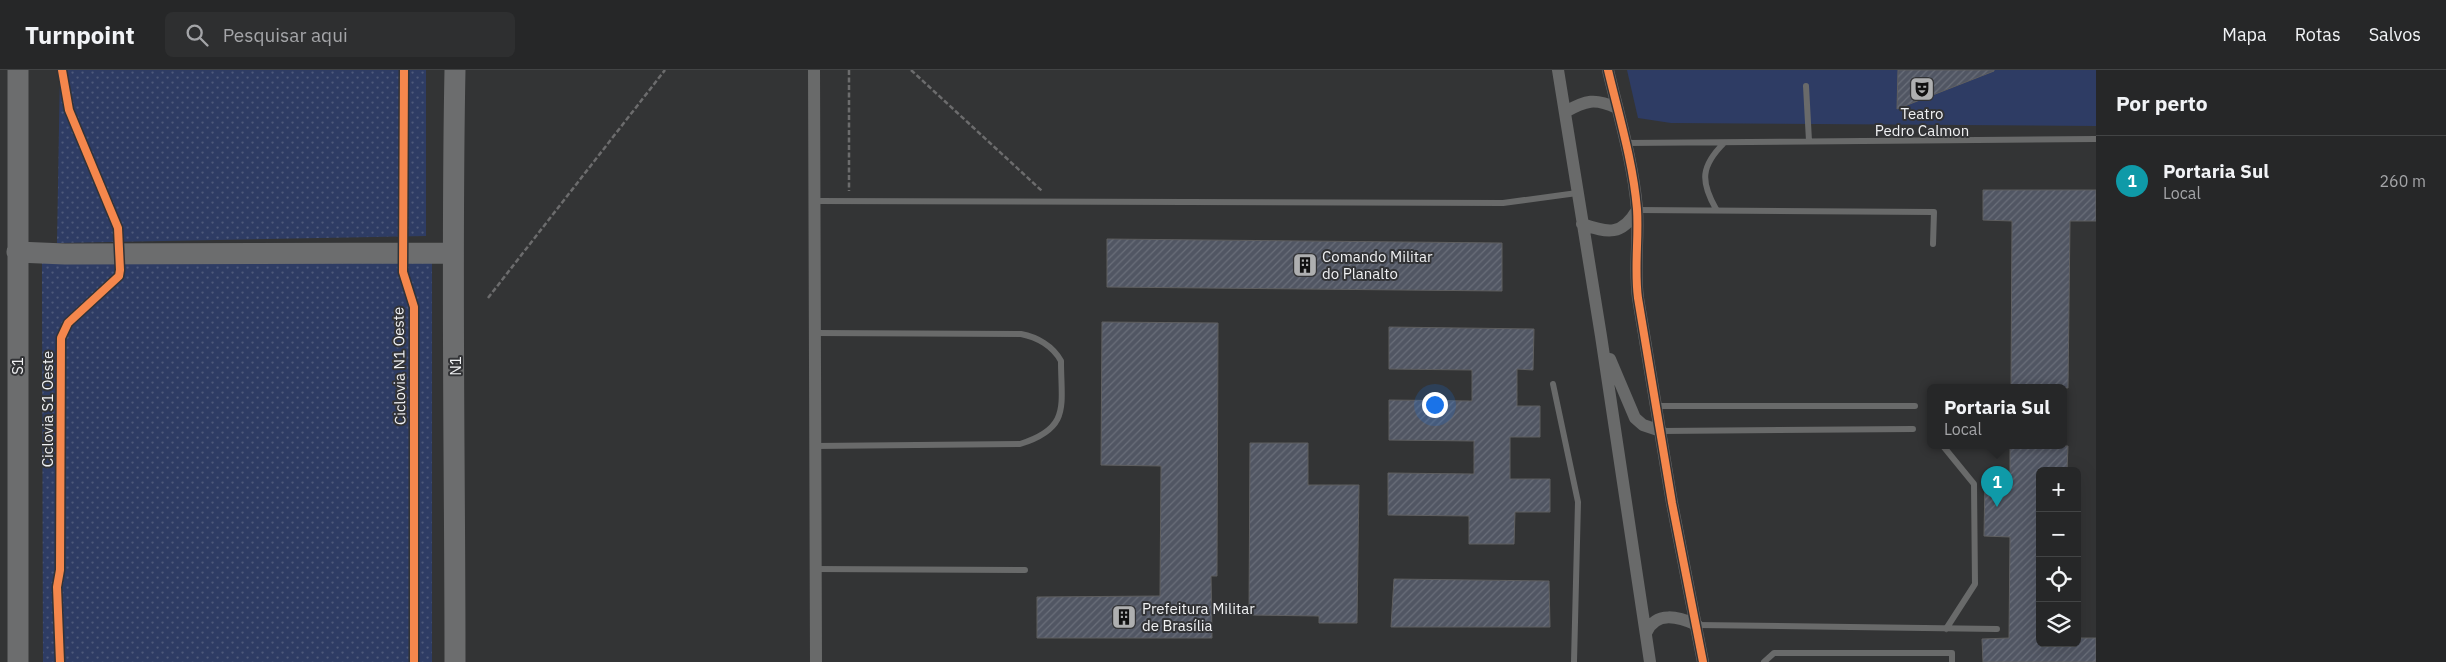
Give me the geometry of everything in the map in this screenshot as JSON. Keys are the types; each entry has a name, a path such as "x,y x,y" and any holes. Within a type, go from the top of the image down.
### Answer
{"highway":[{"name":"S1","path":"18,70 18,662"},
{"name":"N1","path":"455,70 452,252 455,345 455,662"},
{"path":"17,252 65,254 452,252"}],"street":[{"path":"814,70 814,658 816,662"},
{"path":"1558,70 1601,336 1650,662"},
{"path":"1608,70 1626,143 1637,210 1636,277 1672,503 1704,662"},
{"path":"1565,112 1581,103 1600,100 1618,108"},
{"path":"1582,224 1601,231 1610,231 1630,222 1637,210"},
{"path":"1601,336 1635,418 1643,425 1661,431"},
{"path":"1646,633 1655,620 1664,618 1686,620 1697,625"}],"lane":[{"path":"1806,86 1808,141"},
{"path":"1626,143 2096,139"},
{"path":"1716,209 1707,193 1704,175 1711,156 1724,143"},
{"path":"815,201 1503,203 1578,193"},
{"path":"1637,210 1716,209 1934,212 1933,244"},
{"path":"815,333 1021,334 1035,336 1057,353 1061,361 1061,414 1054,427 1040,438 1020,444 815,446"},
{"path":"1552,384 1578,502 1574,662"},
{"path":"1657,406 1915,406"},
{"path":"1661,431 1912,429"},
{"path":"1945,449 1974,484 1975,584 1946,629"},
{"path":"815,570 1025,570"},
{"path":"1697,625 1997,629"},
{"path":"1764,662 1774,653 1952,653 1952,662"}],"path":[{"path":"488,298 665,70"},
{"path":"849,70 849,201"},
{"path":"911,70 1042,192"}],"shaded area":[{"path":"60,70 426,70 426,236 57,243"},
{"path":"1627,70 2096,70 2096,126 1671,123 1638,118"},
{"path":"432,256 432,662 43,662 42,263"}],"building":[{"name":"Teatro Pedro Calmon","path":"1898,70 1994,70 1994,71 1897,109"},
{"path":"1983,190 2096,190 2096,221 2070,221 2068,388 2067,384 2011,384 2012,221 1983,220"},
{"name":"Comando Militar do Planalto","path":"1107,239 1502,243 1502,291 1107,287"},
{"path":"1102,322 1218,323 1217,576 1211,576 1212,638 1037,638 1037,597 1160,596 1161,466 1101,465"},
{"path":"1389,327 1534,329 1533,370 1517,369 1517,406 1540,406 1540,437 1510,437 1510,479 1550,479 1550,512 1515,512 1514,544 1469,544 1469,516 1388,515 1388,473 1474,474 1474,441 1389,440 1389,400 1472,401 1472,370 1389,369"},
{"path":"1250,443 1308,443 1308,485 1359,485 1357,623 1319,623 1319,616 1249,615"},
{"path":"2068,446 2067,467 2036,467 2036,647 2081,647 2081,638 2096,638 2096,662 1983,662 1982,639 2009,638 2010,537 1984,536 1985,480 2010,481 2010,449 2067,449"},
{"path":"1394,579 1549,581 1550,627 1391,627"}],"cycle path":[{"name":"Ciclovia S1 Oeste","path":"60,662 57,587 60,570 61,338 68,323 119,276 120,270 118,228 69,110 62,70"},
{"name":"Ciclovia N1 Oeste","path":"404,70 403,272 414,307 414,662"},
{"path":"1608,70 1625,139 1635,191 1638,298 1672,503 1703,662"}],"place":[{"name":"Teatro Pedro Calmon","path":"1922,89"},
{"name":"Comando Militar do Planalto","path":"1305,265"},
{"name":"Portaria Sul","path":"1997,507"},
{"name":"Prefeitura Militar de Brasília","path":"1124,617"}]}
